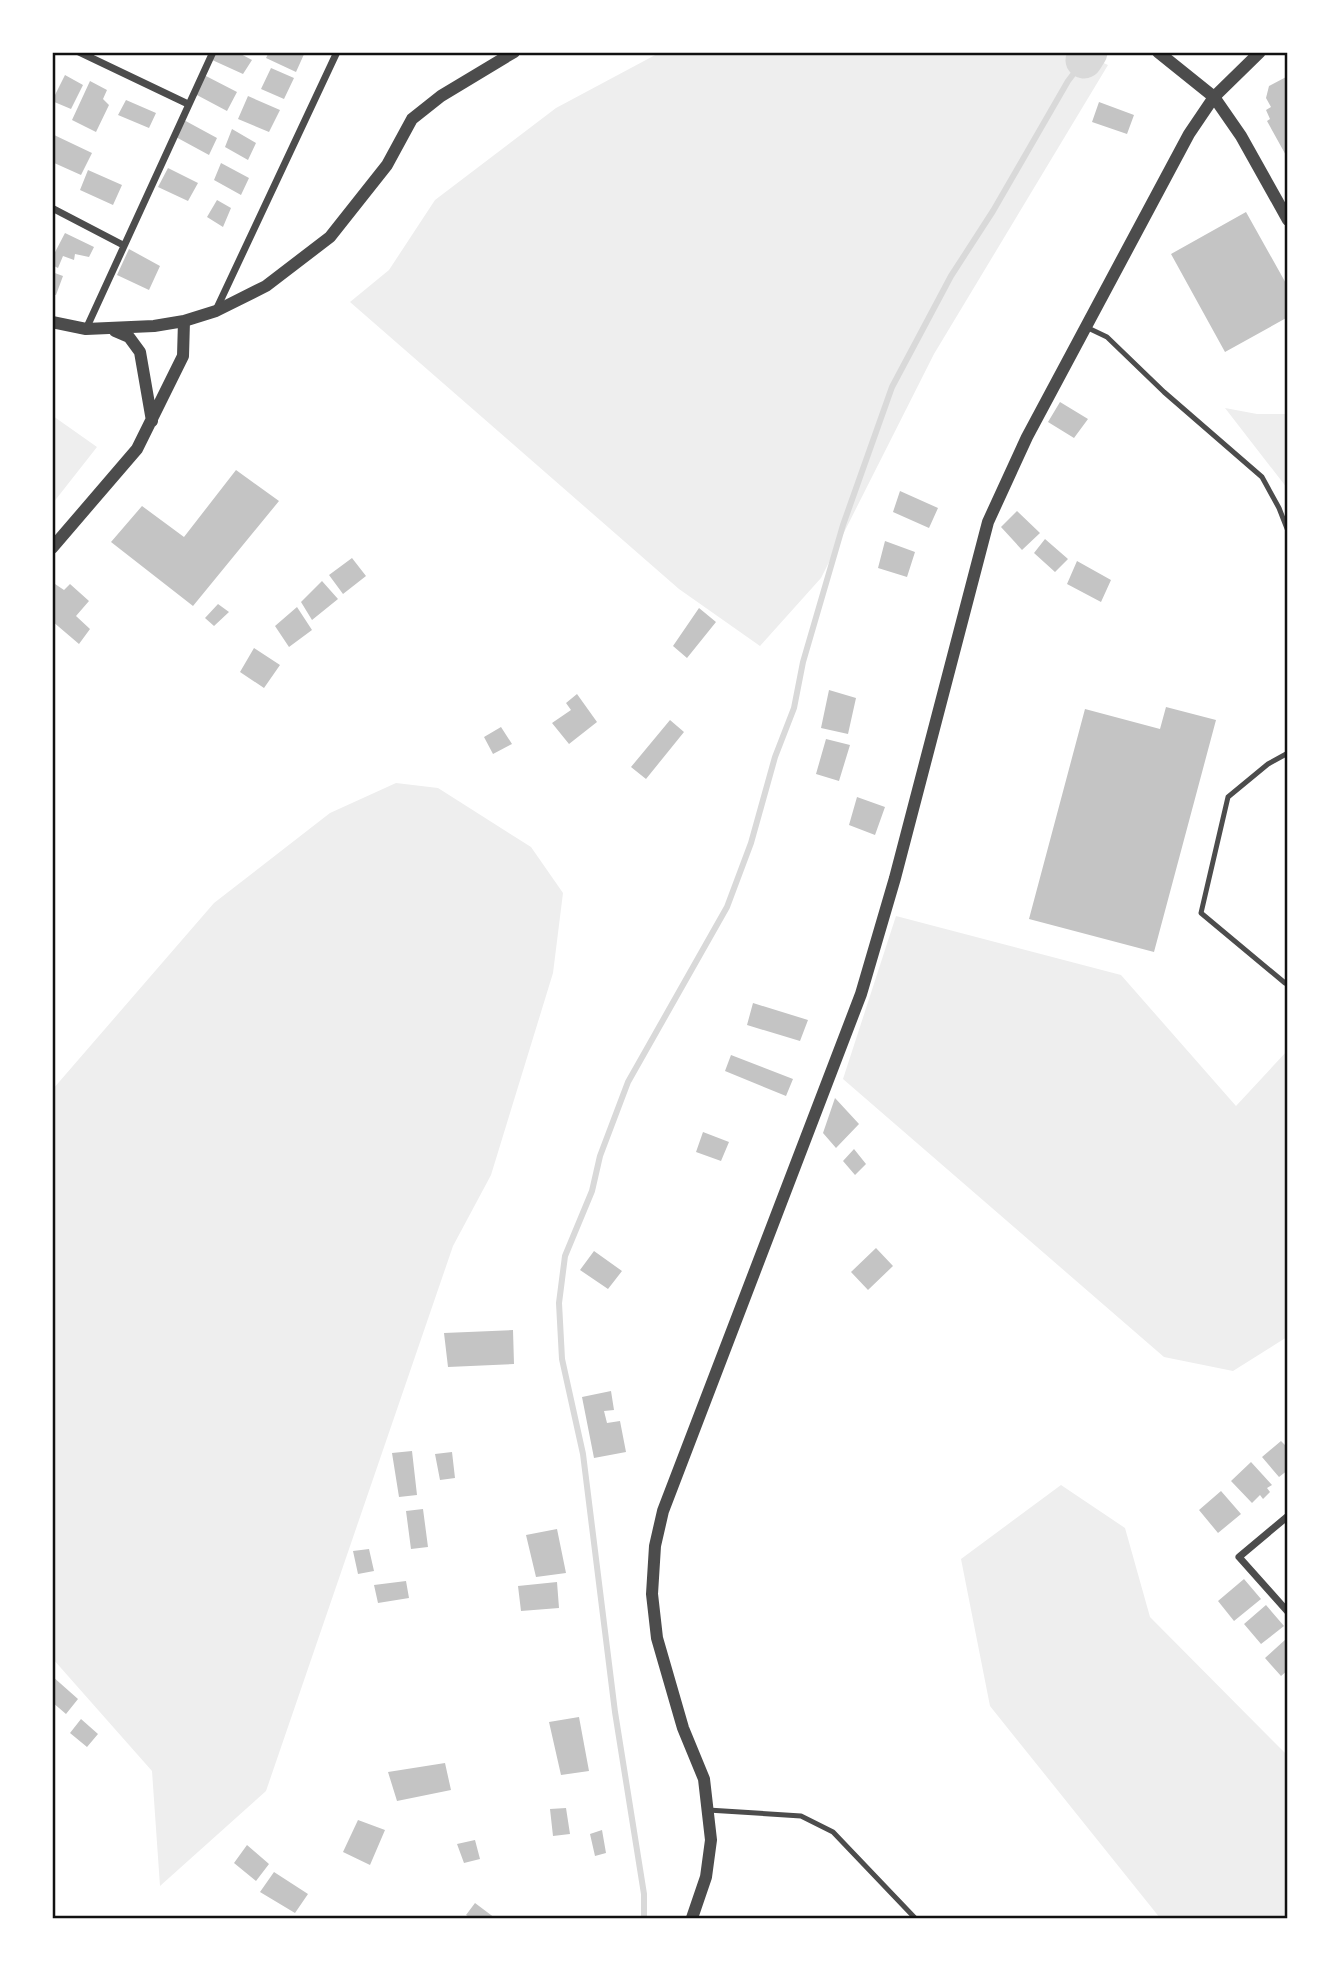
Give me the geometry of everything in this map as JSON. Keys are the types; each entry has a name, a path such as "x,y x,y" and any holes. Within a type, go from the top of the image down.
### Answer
{"street":[{"path":"79,52 188,104"},
{"path":"86,329 213,52"},
{"path":"216,310 337,52"},
{"path":"52,322 86,329 111,329 184,321 216,310 266,286 330,237 387,165 412,119 440,96 514,52"},
{"path":"1159,53 1214,97 1241,136 1287,220"},
{"path":"692,1919 706,1877 711,1840 704,1779 682,1728 657,1638 652,1594 655,1546 663,1511 861,994 895,878 988,522 1027,437 1189,134 1214,97 1253,55"},
{"path":"52,208 123,245"},
{"path":"52,548 137,449 183,356 184,321"},
{"path":"111,329 129,337 140,352 152,422"},
{"path":"1287,1516 1239,1557 1287,1612"}],"lane":[{"path":"1086,327 1107,337 1164,392 1262,477 1279,508 1287,531"},
{"path":"1286,984 1201,913 1228,797 1268,764 1287,753"},
{"path":"708,1810 801,1816 833,1832 915,1919"}],"shaded area":[{"path":"1079,52 1108,65 934,354 821,578 760,646 679,589 350,302 389,270 435,200 556,108 659,53"},
{"path":"1225,408 1257,414 1287,414 1287,488"},
{"path":"53,416 97,447 53,503"},
{"path":"396,783 438,788 531,847 563,893 553,973 491,1175 453,1246 266,1791 160,1886 152,1771 53,1659 53,1089 214,903 330,813"},
{"path":"896,916 1121,975 1236,1106 1287,1051 1287,1337 1233,1371 1164,1357 843,1079"},
{"path":"1061,1485 1125,1528 1150,1617 1287,1755 1287,1918 1160,1918 990,1706 961,1559"}],"building":[{"path":"213,52 237,52 252,60 243,74 210,59"},
{"path":"269,52 305,52 296,72 266,58"},
{"path":"271,68 294,78 284,99 261,89"},
{"path":"65,75 83,85 71,109 52,101"},
{"path":"204,75 237,92 227,111 195,94"},
{"path":"1288,76 1288,159 1267,121 1270,119 1266,110 1271,107 1266,98 1269,86"},
{"path":"90,81 107,90 103,99 109,105 96,132 72,120"},
{"path":"248,96 280,110 269,132 238,119"},
{"path":"126,100 156,113 149,128 118,115"},
{"path":"1099,102 1134,115 1127,134 1092,122"},
{"path":"182,119 217,138 209,155 174,136"},
{"path":"232,129 256,143 248,160 225,147"},
{"path":"52,134 92,153 81,175 52,162"},
{"path":"221,163 249,178 241,195 214,180"},
{"path":"168,168 198,183 188,201 158,187"},
{"path":"88,170 122,185 113,205 80,190"},
{"path":"217,200 231,208 223,227 207,217"},
{"path":"1246,212 1288,287 1288,317 1225,352 1171,254"},
{"path":"65,233 94,247 89,257 75,254 74,260 63,256 58,268 52,265 52,258"},
{"path":"129,249 160,266 149,290 117,275"},
{"path":"52,272 63,276 56,295 52,294"},
{"path":"1060,402 1088,419 1074,438 1048,422"},
{"path":"236,470 279,501 193,606 111,542 142,506 184,537"},
{"path":"900,491 938,508 929,528 893,512"},
{"path":"1017,511 1040,533 1022,550 1001,527"},
{"path":"1045,539 1068,559 1055,572 1034,553"},
{"path":"885,541 915,552 907,577 878,568"},
{"path":"352,558 366,576 343,594 329,575"},
{"path":"1077,561 1111,580 1101,602 1067,584"},
{"path":"322,581 338,599 312,620 301,602"},
{"path":"52,582 64,590 70,584 89,601 76,616 90,629 79,644 52,621"},
{"path":"218,604 229,612 214,626 205,618"},
{"path":"297,607 312,630 289,647 275,626"},
{"path":"699,608 716,622 687,658 673,646"},
{"path":"254,648 280,665 264,688 240,672"},
{"path":"829,690 856,698 848,734 821,728"},
{"path":"577,694 597,722 569,744 552,723 571,710 566,703"},
{"path":"1166,707 1216,720 1154,952 1029,919 1085,709 1160,729"},
{"path":"670,720 684,732 646,779 631,767"},
{"path":"501,727 512,744 493,754 484,737"},
{"path":"826,739 850,745 839,781 816,774"},
{"path":"857,797 885,807 875,835 849,825"},
{"path":"753,1003 808,1020 800,1041 747,1025"},
{"path":"731,1055 793,1079 786,1096 725,1071"},
{"path":"835,1098 859,1124 836,1148 823,1133"},
{"path":"703,1132 729,1142 721,1161 696,1152"},
{"path":"854,1149 866,1164 855,1175 843,1161"},
{"path":"876,1248 893,1266 868,1290 851,1272"},
{"path":"594,1251 622,1271 608,1289 580,1270"},
{"path":"513,1330 514,1364 448,1367 444,1333"},
{"path":"611,1391 614,1410 604,1411 607,1423 620,1421 626,1452 594,1458 582,1397"},
{"path":"1281,1441 1288,1448 1288,1470 1279,1477 1262,1457"},
{"path":"412,1451 417,1495 399,1497 392,1453"},
{"path":"452,1452 455,1478 440,1480 435,1454"},
{"path":"1251,1462 1272,1485 1267,1488 1270,1492 1263,1499 1260,1495 1252,1503 1231,1481"},
{"path":"1221,1491 1241,1514 1218,1533 1199,1510"},
{"path":"423,1509 428,1547 411,1549 406,1511"},
{"path":"557,1529 566,1573 536,1577 526,1535"},
{"path":"369,1549 374,1571 358,1574 353,1551"},
{"path":"1244,1579 1261,1599 1234,1621 1218,1601"},
{"path":"406,1581 409,1598 378,1603 374,1585"},
{"path":"557,1582 559,1608 521,1611 518,1586"},
{"path":"1266,1605 1284,1626 1261,1644 1244,1624"},
{"path":"1286,1639 1288,1670 1281,1676 1265,1658"},
{"path":"52,1676 78,1699 66,1714 52,1702"},
{"path":"579,1717 589,1771 561,1775 549,1722"},
{"path":"81,1719 98,1734 87,1747 70,1733"},
{"path":"445,1763 451,1790 397,1801 388,1772"},
{"path":"566,1808 570,1834 553,1836 550,1809"},
{"path":"358,1820 385,1830 370,1865 343,1852"},
{"path":"602,1830 606,1853 595,1856 590,1834"},
{"path":"475,1840 480,1859 464,1863 457,1844"},
{"path":"247,1845 269,1864 256,1881 234,1863"},
{"path":"274,1872 308,1894 295,1913 260,1892"},
{"path":"475,1903 495,1918 471,1918 466,1915"}],"waterway":[{"path":"1084,60 1089,52"},
{"path":"644,1918 644,1894 615,1712 583,1454 562,1359 559,1303 565,1256 592,1191 600,1156 628,1082 727,907 751,843 775,757 794,708 803,662 843,525 892,387 951,276 993,211 1068,81 1084,60"}]}
